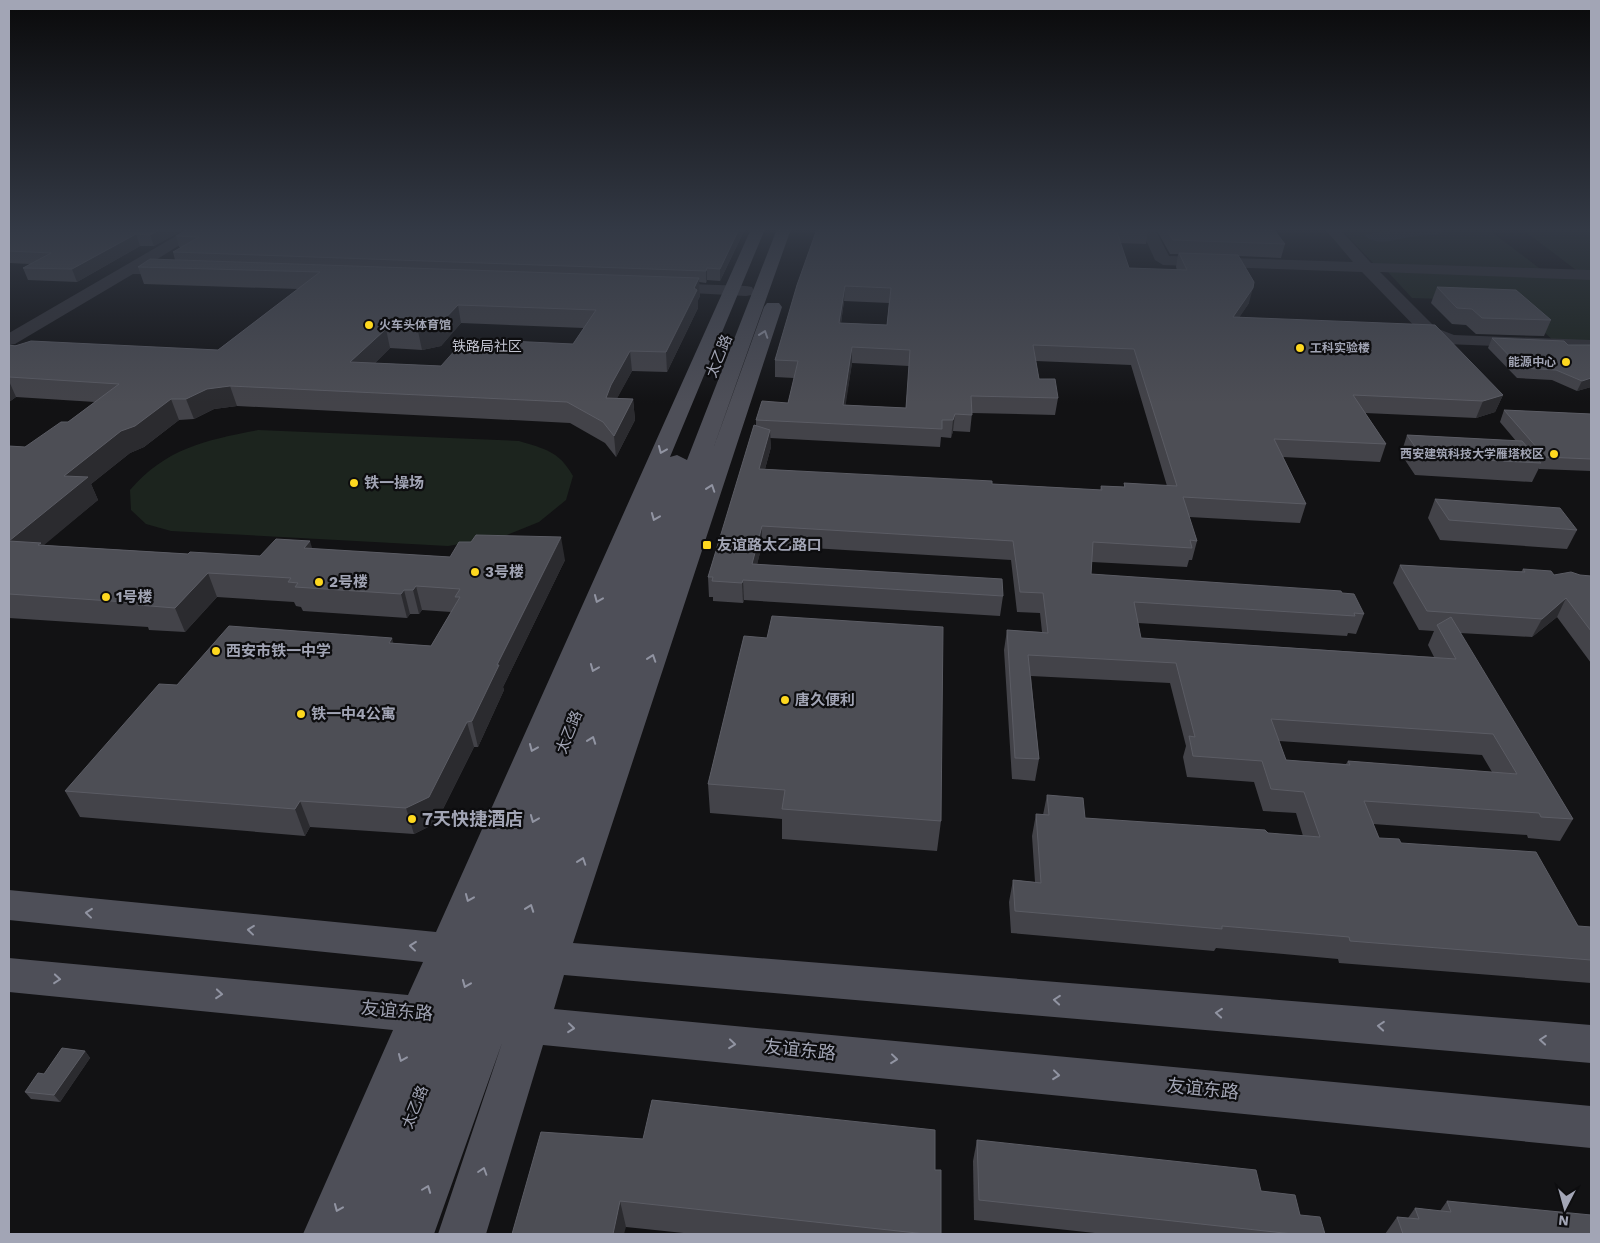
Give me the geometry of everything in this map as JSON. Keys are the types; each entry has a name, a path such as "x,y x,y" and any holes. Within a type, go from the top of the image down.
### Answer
{"main road":[{"path":"327,1234 473,1018 740,287"},
{"name":"太乙路","path":"410,1234 473,1018 497,953 761,287"},
{"path":"497,953 776,287"},
{"path":"9,905 497,953 1591,1044"},
{"name":"友谊东路","path":"9,975 1591,1126"},
{"path":"462,1234 473,1018"},
{"name":"太乙路","path":"363,1234 473,1018"}],"street":[{"path":"9,340 98,287"},
{"path":"645,287 739,290"},
{"path":"1385,287 1430,332 1452,340 1591,345"}],"shaded area":[{"path":"1402,287 1591,287 1591,343 1554,341 1509,301 1412,298"},
{"name":"铁一操场","path":"258,430 519,441 544,449 557,456 573,476 566,500 539,522 502,537 448,546 171,531 146,524 131,510 130,490 158,464 173,455 204,442"}],"building":[{"path":"300,287 694,287 697,290 666,352 630,351 606,398 633,399 614,436 603,422 567,402 230,386 207,389 186,399 171,399 135,426 121,431 64,476 88,477 9,541 9,446 25,447 61,422 68,422 119,384 9,377 9,345 15,346 31,341 218,350","holes":["458,305 596,310 573,344 465,339 441,366 350,362 386,329 418,331 437,327"]},
{"path":"796,287 845,287 839,323 887,325 891,288 868,287 1253,287 1233,317 1435,325 1503,395 1483,401 1353,395 1386,444 1274,439 1306,504 1183,497 1197,541 1190,540 1192,548 1093,542 1091,574 1341,591 1342,593 1354,594 1364,614 1354,613 1355,616 1134,602 1141,638 1456,659 1437,625 1451,617 1573,819 1541,817 1539,813 1364,801 1379,838 1399,839 1401,843 1536,852 1578,926 1591,927 1591,960 1350,941 1349,937 1222,926 1222,929 1015,911 1013,880 1041,883 1036,814 1049,815 1047,795 1083,798 1085,818 1265,830 1268,833 1320,837 1304,792 1271,789 1262,761 1193,756 1189,736 1195,737 1176,663 1028,655 1039,759 1015,758 1007,630 1048,633 1043,593 1020,592 1013,541 762,526 752,564 1002,579 1003,596 743,580 742,583 712,581 713,577 708,577 754,425 770,430 759,469 992,481 992,484 1102,490 1101,486 1125,487 1124,483 1177,486 1134,349 1033,345 1039,379 1055,379 1058,398 971,396 972,415 955,414 953,420 942,420 942,429 756,420 762,401 788,403 798,361 775,360","holes":["852,347 910,350 906,408 843,405","1271,719 1493,734 1517,774 1348,761 1350,765 1286,760"]},
{"path":"1437,287 1516,290 1551,320 1482,318 1472,309 1457,308"},
{"path":"1492,338 1564,341 1568,345 1591,345 1591,378 1582,381 1556,370 1521,368"},
{"path":"1504,410 1591,414 1591,459 1545,457"},
{"path":"1407,435 1522,441 1541,463 1422,457"},
{"path":"1435,499 1560,508 1577,530 1449,520"},
{"path":"476,535 561,537 497,665 499,665 472,721 467,722 429,797 406,808 300,801 295,809 65,791 159,684 177,685 229,626 392,638 389,643 431,646 460,597 455,597 460,589 416,586 413,590 404,590 401,594 295,587 298,583 288,582 291,578 208,573 175,608 138,605 140,603 9,594 9,541 41,543 38,545 188,554 190,552 260,556 276,539 310,541 304,548 450,557 459,542 471,542"},
{"path":"1400,565 1525,572 1523,569 1551,571 1554,575 1571,572 1591,576 1591,631 1566,598 1542,619 1427,611"},
{"path":"772,616 943,627 941,821 782,809 785,790 708,784 744,636 767,638"},
{"path":"62,1048 85,1051 54,1095 25,1092 38,1073 44,1074"},
{"path":"652,1100 935,1130 935,1170 941,1170 941,1234 926,1234 620,1201 613,1234 512,1234 541,1132 643,1139"},
{"path":"977,1140 1256,1170 1261,1191 1295,1195 1300,1215 1320,1217 1325,1234 1293,1234 979,1200"},
{"path":"1447,1201 1591,1215 1591,1234 1403,1234 1397,1217 1419,1219 1415,1208 1451,1212"}],"place":[{"name":"火车头体育馆","path":"369,325"},
{"name":"工科实验楼","path":"1300,348"},
{"name":"能源中心","path":"1566,362"},
{"name":"西安建筑科技大学雁塔校区","path":"1554,454"},
{"name":"铁一操场","path":"354,483"},
{"name":"友谊路太乙路口","path":"707,545"},
{"name":"3号楼","path":"475,572"},
{"name":"2号楼","path":"319,582"},
{"name":"1号楼","path":"106,597"},
{"name":"西安市铁一中学","path":"216,651"},
{"name":"唐久便利","path":"785,700"},
{"name":"铁一中4公寓","path":"301,714"},
{"name":"7天快捷酒店","path":"412,819"}],"district":[{"name":"铁路局社区","path":"487,346"}]}
